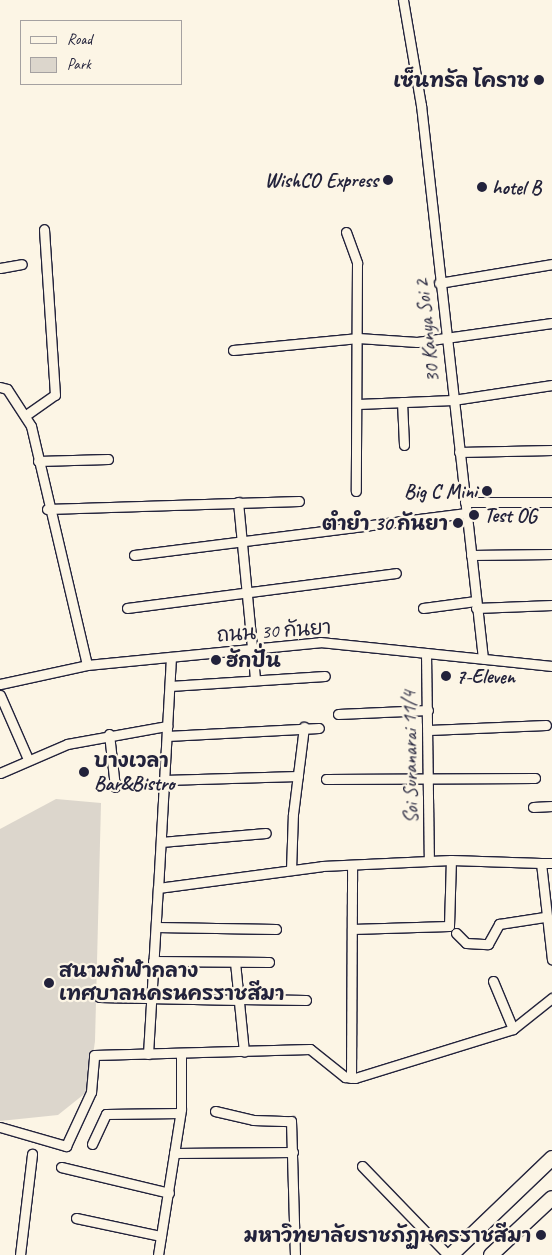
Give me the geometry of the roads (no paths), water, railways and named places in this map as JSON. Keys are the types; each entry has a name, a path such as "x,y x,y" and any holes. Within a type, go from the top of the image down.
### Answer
{"main road":[{"path":"449,1255 552,1158"},
{"path":"491,1255 552,1198"}],"street":[{"name":"30 Kanya Soi 2","path":"403,0 421,105 445,338 483,659"},
{"path":"26,416 55,395 44,229"},
{"path":"346,232 357,262 358,404 356,491"},
{"path":"0,268 22,264"},
{"path":"439,283 552,264"},
{"path":"234,350 358,338 445,338 552,323"},
{"path":"358,404 452,400 552,386"},
{"path":"0,387 7,389 26,416 38,461 47,509 87,665"},
{"path":"402,402 404,446"},
{"path":"459,452 552,450"},
{"path":"38,461 108,459"},
{"path":"47,509 299,501"},
{"path":"238,502 240,545 255,680"},
{"path":"465,502 552,502"},
{"path":"134,555 240,545 367,522 466,513"},
{"path":"471,555 552,554"},
{"path":"127,608 246,595 396,574"},
{"path":"423,608 476,604 552,605"},
{"name":"ถนน 30 กันยา","path":"0,684 87,665 320,642 552,666"},
{"name":"Soi Suranarai 11/4","path":"426,653 429,730 429,861"},
{"path":"148,1054 171,657"},
{"path":"170,686 324,676"},
{"path":"0,695 28,759"},
{"path":"338,714 428,710"},
{"path":"429,730 546,725"},
{"path":"291,870 298,776 304,727"},
{"path":"0,773 28,759 109,734 320,728"},
{"path":"109,734 115,787"},
{"path":"164,780 298,776"},
{"path":"326,779 429,777 535,778"},
{"path":"533,806 552,806"},
{"path":"161,842 266,833"},
{"path":"158,888 291,870 352,865 451,860 552,863"},
{"path":"352,929 449,926 451,860"},
{"path":"541,863 544,917 552,959"},
{"path":"351,1078 352,865"},
{"path":"456,933 466,942 488,944 499,924 544,917"},
{"path":"156,927 276,929"},
{"path":"153,961 269,962"},
{"path":"235,962 244,1052"},
{"path":"494,981 513,1029"},
{"path":"99,998 150,1000 306,1000"},
{"path":"351,1078 513,1029 552,998"},
{"path":"0,1127 66,1146 92,1092 94,1055 310,1050 351,1078"},
{"path":"158,1255 180,1113 181,1053"},
{"path":"214,1111 253,1120 291,1121 295,1255"},
{"path":"92,1144 106,1114 180,1113"},
{"path":"174,1153 293,1152"},
{"path":"20,1255 32,1154"},
{"path":"362,1166 449,1255"},
{"path":"61,1167 169,1193"},
{"path":"76,1218 161,1236"}],"place":[{"name":"เซ็นทรัล โคราช","path":"539,80"},
{"name":"WishCO Express","path":"388,180"},
{"name":"hotel B","path":"482,187"},
{"name":"Big C Mini","path":"487,491"},
{"name":"Test OG","path":"474,515"},
{"name":"ตำยำ 30 กันยา","path":"458,523"},
{"name":"ฮักปั่น","path":"216,660"},
{"name":"7-Eleven","path":"446,676"},
{"name":"บางเวลา Bar&Bistro","path":"84,772"},
{"name":"สนามกีฬากลาง เทศบาลนครนครราชสีมา","path":"49,983"},
{"name":"มหาวิทยาลัยราชภัฏนครราชสีมา","path":"541,1235"}]}
